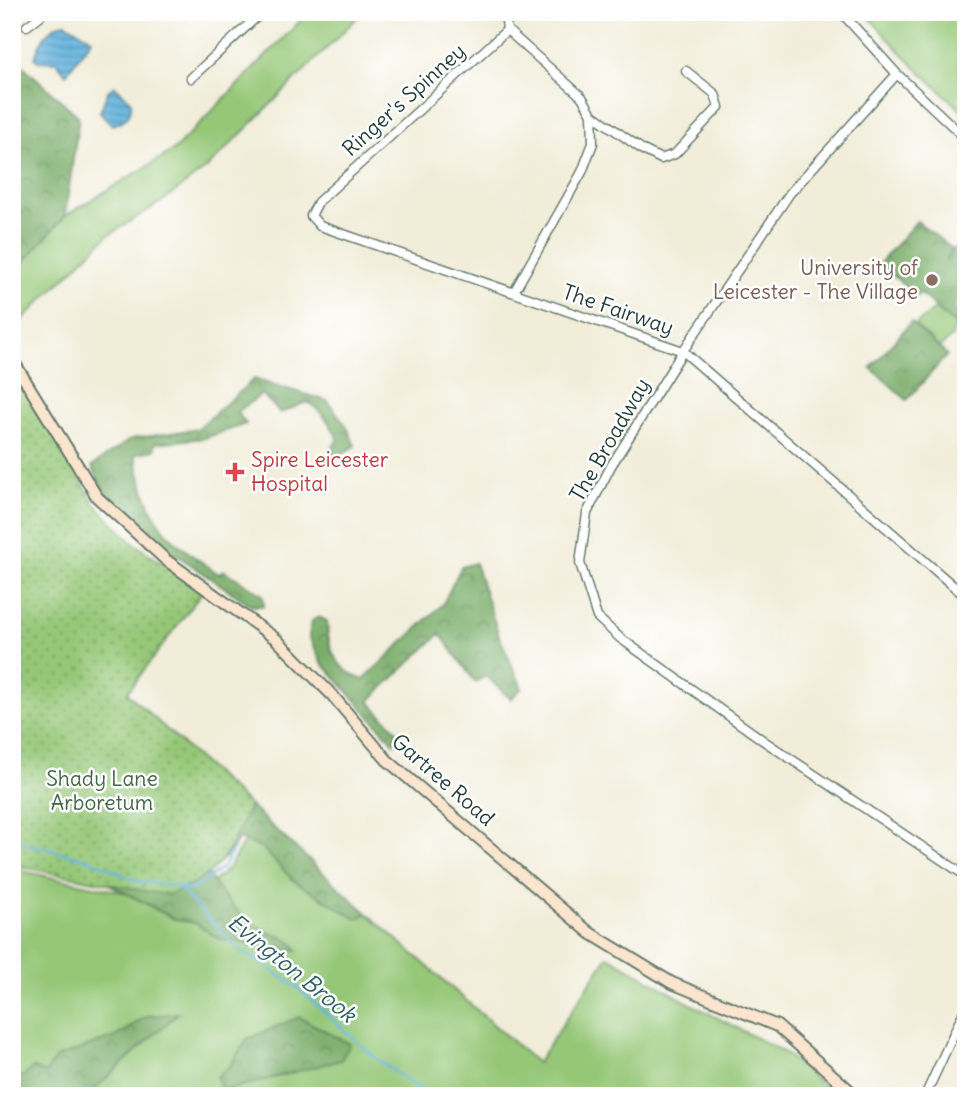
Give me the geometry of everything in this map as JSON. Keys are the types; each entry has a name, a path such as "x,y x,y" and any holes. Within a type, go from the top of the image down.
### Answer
{"main road":[{"name":"Gartree Road","path":"12,359 97,497 166,560 276,639 332,695 387,760 590,933 673,983 777,1026 856,1096"}],"street":[{"path":"191,78 251,16 262,12"},
{"path":"505,12 507,30 582,97 592,114 661,159 675,154 719,107 715,94 686,71"},
{"path":"841,12 897,74 966,139"},
{"path":"27,26 36,16"},
{"name":"Ringer's Spinney","path":"311,216 318,202 507,30"},
{"name":"The Broadway","path":"897,74 790,193 683,351 611,466 587,513 580,562 597,617 620,638 764,741 966,876"},
{"path":"514,292 582,172 593,143 592,114"},
{"name":"The Fairway","path":"311,216 320,226 683,351 966,597"},
{"path":"925,1096 966,1007"}],"green space":[{"path":"309,12 363,12 208,167 163,201 107,236 12,330 12,275 65,216 174,150"},
{"path":"864,12 966,12 966,115 911,63"},
{"path":"12,56 79,117 65,216 12,275"},
{"path":"917,221 952,249 945,261 966,235 966,290 953,307 966,323 966,335 920,293 916,297 880,263"},
{"path":"935,309 955,325 952,337 939,348 915,325"},
{"path":"911,322 947,355 907,400 871,368"},
{"name":"Shady Lane Arboretum","path":"12,366 95,504 132,542 203,591 127,693 250,806 220,862 200,880 167,895 12,865"},
{"path":"254,379 328,401 347,427 355,446 334,458 330,451 338,439 317,409 307,402 280,413 262,394 237,412 246,424 205,438 155,443 155,450 135,454 146,496 161,525 184,549 219,574 223,570 262,594 264,606 252,606 144,533 105,494 92,466 131,439 197,429"},
{"path":"475,563 499,636 522,688 511,699 486,676 475,682 440,634 369,701 397,731 394,743 321,662 309,636 312,621 319,617 327,621 331,649 335,657 346,670 363,680 443,604 461,567"},
{"path":"12,753 216,775 367,913 357,919 294,881 262,848 239,839 225,858 205,869 222,895 237,910 253,924 286,939 298,951 219,939 195,923 176,920 107,883 17,857"},
{"path":"259,818 537,1063 608,956 691,1004 785,1053 835,1096 12,1096 12,869 165,901 199,893 227,870"},
{"path":"178,1013 87,1096 12,1096 12,1076 22,1077 33,1068 46,1073 55,1058 115,1037 147,1016"},
{"path":"299,1017 350,1044 341,1060 223,1091 216,1077 229,1067 247,1039"}],"water":[{"path":"66,23 92,39 66,74 57,62 38,61 35,58 39,46 50,31"},
{"path":"115,86 131,101 131,110 127,117 112,125 100,112 108,91"}],"waterway":[{"name":"Evington Brook","path":"12,840 91,860 137,881 178,887 236,947 297,987 373,1056 429,1096"},
{"path":"179,887 191,890 223,868 234,848"}],"place":[{"name":"University of Leicester - The Village","path":"932,280"},
{"name":"Spire Leicester Hospital","path":"235,472"}]}
